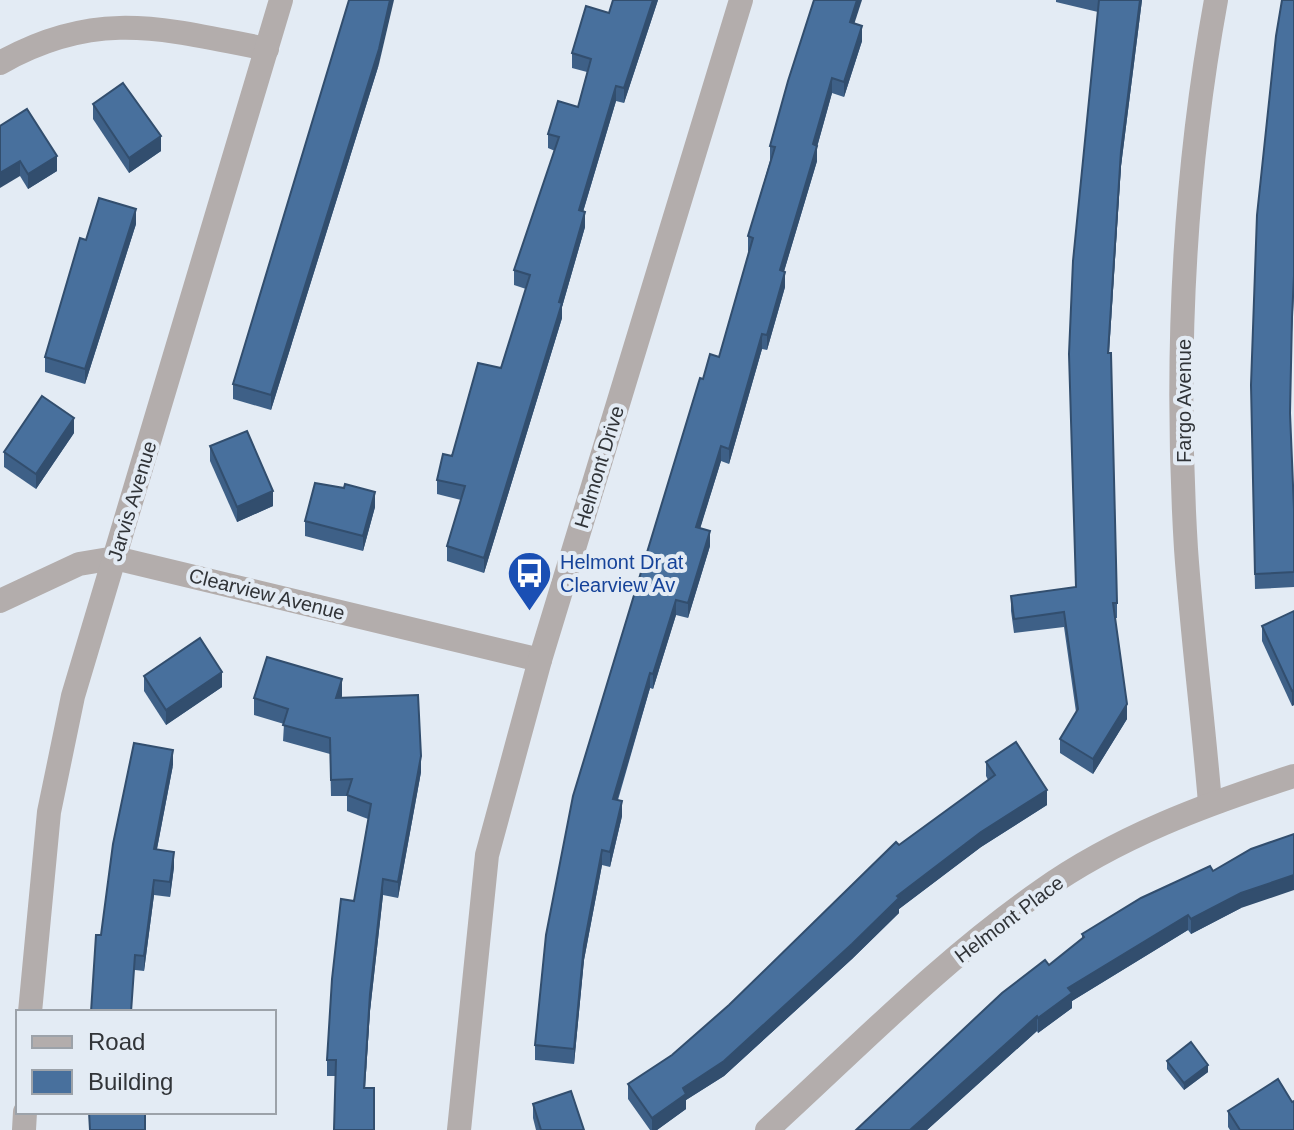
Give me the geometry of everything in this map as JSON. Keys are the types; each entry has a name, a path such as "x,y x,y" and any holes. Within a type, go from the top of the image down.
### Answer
{"street":[{"name":"Jarvis Avenue","path":"30,1010 49,812 73,696 281,0"},
{"name":"Helmont Drive","path":"459,1130 487,855 540,660 741,0"},
{"name":"Fargo Avenue","path":"1210,803 1186,549 1183,347 1184,269 1193,161 1216,0"},
{"path":"0,63 80,30 127,25 267,49"},
{"name":"Clearview Avenue","path":"0,601 79,564 115,558 540,660"},
{"name":"Helmont Place","path":"767,1130 954,959 1042,890 1130,839 1210,803 1294,776"}],"building":[{"path":"349,0 390,0 379,49 271,395 233,384"},
{"path":"613,0 653,0 624,88 616,86 579,210 585,212 559,302 562,303 484,558 447,546 465,486 437,480 443,454 452,456 478,363 501,368 530,275 514,270 559,137 548,134 558,101 578,107 591,59 572,53 586,6 609,13"},
{"path":"814,0 857,0 850,22 862,26 844,82 832,78 813,144 817,146 780,270 785,272 767,335 762,334 729,449 721,446 696,527 710,531 688,603 676,600 653,674 650,673 613,799 622,801 610,852 602,850 584,945 574,1049 535,1045 546,935 573,796 700,378 703,379 710,354 719,357 753,238 748,236 775,147 770,146"},
{"path":"1099,0 1140,0 1121,151 1108,353 1111,353 1117,603 1113,603 1127,704 1093,759 1060,739 1078,709 1064,612 1014,619 1011,596 1076,587 1069,354 1073,261"},
{"path":"1282,0 1294,0 1294,276 1290,413 1294,572 1255,574 1251,385 1257,215"},
{"path":"123,83 161,136 129,158 93,104"},
{"path":"27,109 57,156 28,174 20,161 0,173 0,126"},
{"path":"99,198 136,209 85,369 45,357 80,238 86,240"},
{"path":"42,396 74,418 36,474 4,452"},
{"path":"247,431 273,491 237,507 210,446"},
{"path":"315,483 344,488 345,484 375,492 363,536 305,521"},
{"path":"1294,611 1294,690 1292,691 1262,626"},
{"path":"200,638 222,672 166,710 144,676"},
{"path":"267,657 342,679 336,698 418,695 421,756 398,882 383,879 370,994 364,1088 374,1088 374,1130 334,1130 336,1060 327,1060 341,899 354,901 371,804 347,795 352,779 331,780 330,738 283,725 288,709 254,698"},
{"path":"1016,742 1047,790 981,832 897,896 899,898 852,944 724,1061 683,1088 686,1094 652,1118 628,1084 672,1055 729,1005 896,842 899,845 995,775 986,762"},
{"path":"134,743 173,750 154,849 174,852 170,882 154,880 144,956 135,955 131,1010 91,1010 96,935 101,935 113,844"},
{"path":"1294,834 1294,875 1241,893 1191,919 1188,915 1068,988 1072,993 1037,1016 910,1130 856,1130 1002,993 1045,960 1049,965 1084,937 1082,934 1141,898 1210,866 1213,871 1251,849"},
{"path":"1191,1042 1208,1065 1184,1083 1167,1061"},
{"path":"1278,1079 1294,1101 1294,1130 1240,1130 1228,1111"},
{"path":"571,1091 584,1130 541,1130 533,1104"},
{"path":"89,1114 145,1114 145,1130 90,1130"}],"place":[{"name":"Helmont Dr at Clearview Av","path":"529,612"}]}
